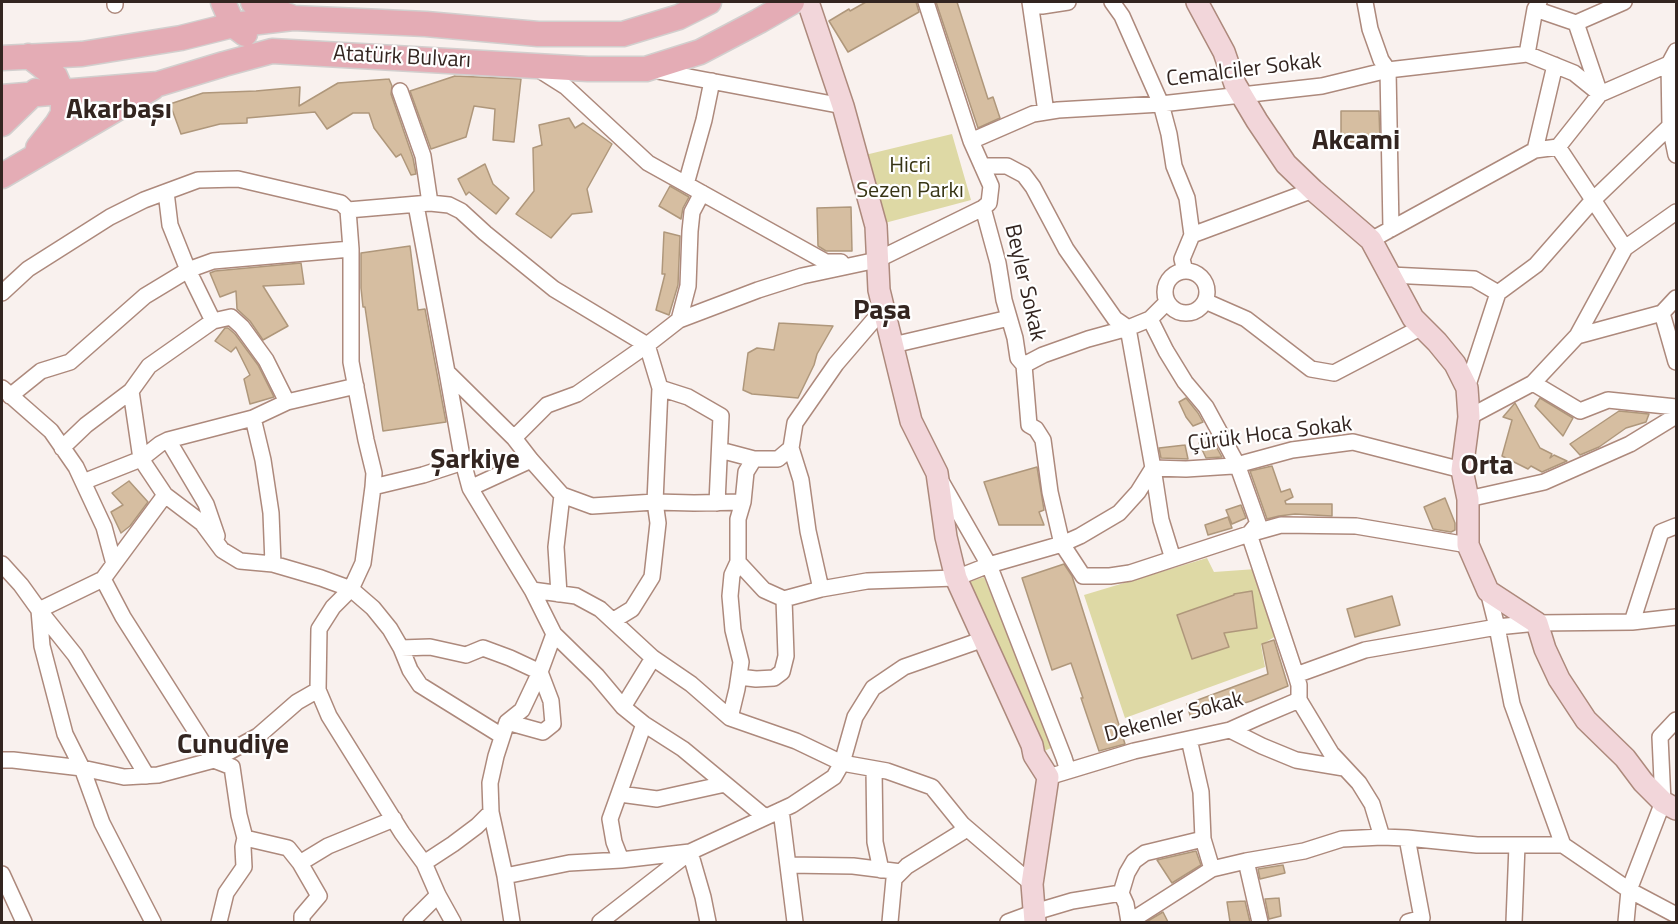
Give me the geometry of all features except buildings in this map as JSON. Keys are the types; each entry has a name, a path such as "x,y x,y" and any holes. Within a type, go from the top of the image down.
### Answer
{"main road":[{"path":"181,38 197,26 211,2"},
{"path":"223,2 232,25 272,51"},
{"path":"253,2 293,18"},
{"name":"Atatürk Bulvarı","path":"2,58 82,54 181,38 232,25 293,18 426,24 538,34 623,34 679,17 709,2"},
{"name":"Atatürk Bulvarı","path":"58,84 158,84 224,63 272,51 588,69 646,69 700,52 792,2"},
{"path":"2,97 32,95 58,84 82,54"},
{"path":"26,160 63,114 58,84 30,56"},
{"path":"2,58 15,69 18,76 13,90 2,97"},
{"path":"2,176 158,84"},
{"path":"2,124 32,95"}],"street":[{"path":"808,2 843,106 876,226 879,290 911,421 959,515 989,566 1068,771"},
{"name":"Beyler Sokak","path":"926,2 971,141 991,186 986,206 1004,300 1018,358 1024,365 1029,425 1036,429 1043,441 1050,492 1062,544"},
{"path":"1046,112 1030,3 1041,6 1068,2"},
{"path":"1112,2 1122,16 1161,104 1174,166 1187,198 1192,235 1182,259 1185,271"},
{"path":"1197,2 1224,52 1241,95 1286,164 1371,240 1413,318 1455,364 1467,388"},
{"path":"1365,2 1370,29 1388,70 1391,229"},
{"path":"1576,23 1624,2"},
{"path":"1534,4 1576,23 1600,94 1574,73 1527,54 1534,4"},
{"name":"Cemalciler Sokak","path":"971,141 1033,114 1058,110 1161,104 1322,86 1388,70 1527,54"},
{"path":"1371,240 1535,150 1558,147 1600,94 1673,57 1670,126 1677,155"},
{"path":"531,65 566,87 648,163 826,262 877,260"},
{"path":"1535,150 1555,65"},
{"path":"646,69 843,106"},
{"path":"686,184 705,120 712,81"},
{"path":"400,91 423,156 423,204 447,372 463,462 470,488 532,590 554,634 597,676 623,707 644,724 683,749 765,818"},
{"path":"1563,845 1512,704 1488,591 1468,545 1468,499 1462,470 1469,417 1467,388 1498,292 1536,265 1593,200 1670,126"},
{"path":"1558,147 1625,248"},
{"path":"982,166 1007,166 1024,175 1033,187 1066,249 1115,319 1128,328 1161,520 1173,559"},
{"path":"2,293 28,269 110,218 144,200 198,180 238,179 341,203 348,210 351,249 351,362 374,474 363,563 351,589 333,607 319,629 318,690 329,716 424,862 453,922"},
{"path":"1192,235 1313,190"},
{"path":"166,192 170,225 188,270 213,321"},
{"path":"679,320 688,286 692,212 702,193"},
{"path":"348,210 423,204 449,205 461,211 554,289 647,345 660,388 656,502 658,523 652,577 632,609 614,620"},
{"path":"514,438 547,405 577,394 679,320 802,276 877,260 986,206"},
{"path":"1469,417 1533,382 1577,336 1625,248 1677,212"},
{"path":"114,564 104,527 76,467 51,431 6,392 40,371 70,362 145,296 188,270 213,261 351,249"},
{"path":"1178,272 1192,272 1199,275 1207,288 1205,301 1197,310 1190,313 1177,311 1167,302 1165,289 1167,282 1178,272"},
{"path":"1390,275 1474,279 1498,292"},
{"path":"1577,336 1662,313 1677,298"},
{"path":"1205,301 1245,319 1311,369 1334,373 1422,327"},
{"path":"1024,365 1043,355 1150,319 1167,302"},
{"path":"821,589 808,531 801,480 791,448 795,423 836,364 884,308"},
{"path":"1662,313 1677,362"},
{"path":"62,448 86,425 131,391 149,366 213,321 231,317 242,327 266,360 287,402"},
{"path":"892,345 1009,318"},
{"path":"1150,319 1166,351 1185,381 1206,407 1237,464 1258,523 1249,534"},
{"path":"447,372 514,438 562,495 592,506 656,502 743,502"},
{"path":"1533,382 1580,411 1608,400 1677,407"},
{"path":"83,482 141,459 160,444 168,441 253,418 287,402 356,386"},
{"path":"660,388 688,397 721,416 717,503"},
{"path":"131,391 141,459 165,495 202,523 222,550 240,561 273,564 351,589 373,608 390,629 420,685 505,729 543,732 553,724 551,700 540,672 483,648 466,655 430,647 401,648"},
{"path":"1468,499 1544,482 1630,444 1677,416"},
{"path":"253,418 263,460 271,513 273,564"},
{"path":"168,441 206,504 222,550"},
{"name":"Çürük Hoca Sokak","path":"1153,468 1186,469 1237,464 1292,450 1353,442 1462,470"},
{"path":"720,450 754,459 778,459 791,448"},
{"path":"730,718 741,663 733,630 730,596 732,574 738,562 738,519 747,472 754,459"},
{"path":"470,488 531,460"},
{"path":"373,487 463,462"},
{"path":"738,562 764,590 784,599 821,589 867,581 956,578 1080,537 1119,513 1138,492 1153,468"},
{"path":"937,473 946,537 956,578 1032,745 1034,755 1048,777 1032,884 1035,917"},
{"path":"39,610 103,579 165,495"},
{"path":"559,594 556,547 562,495"},
{"path":"1062,544 1083,576 1130,573 1281,525 1356,526 1468,545"},
{"path":"1632,622 1661,532 1677,526"},
{"path":"1249,534 1296,675 1299,700 1331,753 1359,783 1371,804 1382,837"},
{"path":"2,564 75,655 147,776"},
{"path":"103,579 123,617 214,760 232,767 245,838 244,867 226,893 219,922"},
{"path":"532,590 576,596 600,609 653,658 691,684 730,718 796,741 842,763 887,771 932,787 962,824 1032,884"},
{"path":"1488,591 1537,623 1545,649 1559,679 1586,720 1625,758 1643,782 1670,806"},
{"path":"739,677 774,678 782,672 786,656 784,599"},
{"path":"39,610 42,646 65,734 82,768 102,822 153,922"},
{"path":"1296,675 1365,650 1497,627 1537,623 1632,622 1677,617"},
{"path":"512,922 505,876 490,812 490,783 505,729 522,710 540,672 554,634"},
{"path":"600,922 620,915 690,852 792,805 834,777 842,763 855,717 873,688 904,667 984,639"},
{"path":"623,707 653,658"},
{"path":"2,760 13,759 82,768 124,777 158,775 214,760 258,736 297,702 318,690"},
{"name":"Dekenler Sokak","path":"1048,777 1134,751 1230,730 1299,700"},
{"path":"1626,922 1629,890 1670,806 1660,737 1677,720"},
{"path":"621,860 614,842 610,819 644,724"},
{"path":"1230,730 1296,760 1344,768"},
{"path":"1189,739 1201,792 1203,839 1212,869"},
{"path":"874,769 875,842 881,870"},
{"path":"620,794 657,799 726,784"},
{"path":"781,810 795,922"},
{"path":"424,862 477,826 490,812"},
{"path":"300,863 328,846 394,819"},
{"path":"890,922 894,879 907,866 956,837 962,832 962,824"},
{"path":"1203,839 1145,853 1134,861 1127,873 1121,892 1129,922 1212,869 1304,852 1342,839 1382,837 1477,845 1563,845 1629,890 1677,915"},
{"path":"245,838 288,848 300,863 319,896 302,916 302,922"},
{"path":"1407,838 1419,921"},
{"path":"1514,922 1517,845"},
{"path":"505,876 568,863 690,852"},
{"path":"690,852 708,922"},
{"path":"1246,861 1260,922"},
{"path":"788,865 853,866 901,872"},
{"path":"2,874 24,922"},
{"path":"1008,922 1035,917 1072,901 1121,892"},
{"path":"411,922 438,895"}],"green space":[{"name":"Hicri Sezen Parkı","path":"952,134 971,200 881,224 865,155"},
{"path":"1207,558 1214,572 1256,569 1276,636 1261,645 1265,667 1125,718 1084,595"},
{"path":"984,577 1053,747 1036,755 963,584"}],"district":[{"name":"Akarbaşı","path":"119,111"},
{"name":"Akcami","path":"1356,142"},
{"name":"Paşa","path":"882,312"},
{"name":"Şarkiye","path":"475,461"},
{"name":"Orta","path":"1487,467"},
{"name":"Cunudiye","path":"233,746"}]}
